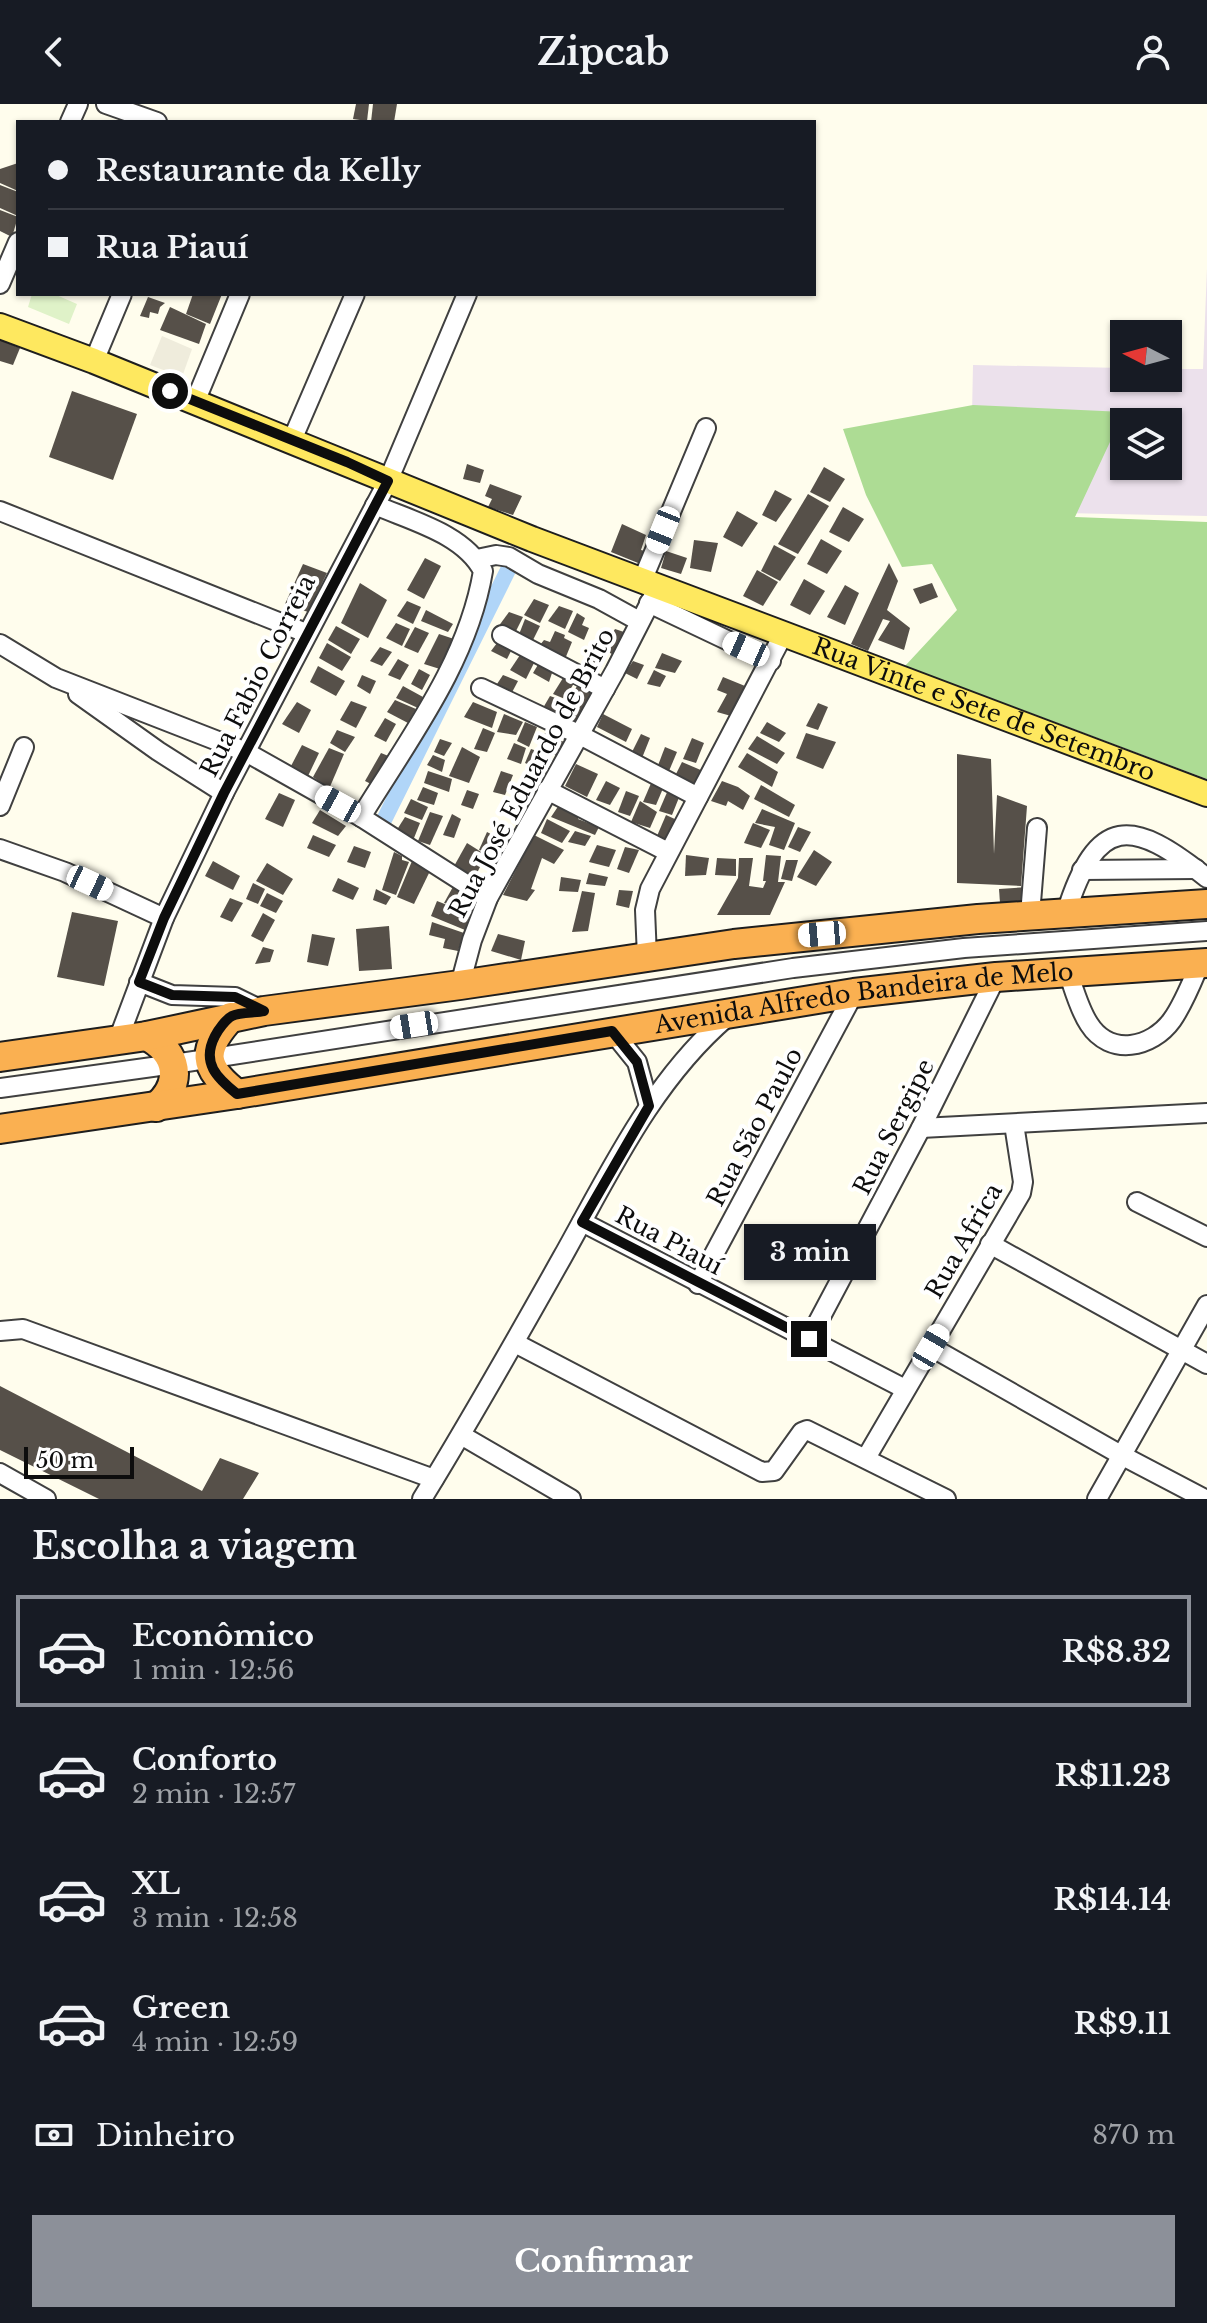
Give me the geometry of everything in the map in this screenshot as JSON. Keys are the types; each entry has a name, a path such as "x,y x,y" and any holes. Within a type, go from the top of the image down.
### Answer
{"highway":[{"path":"0,1057 147,1036 264,1011 790,937 1030,915 1207,904"},
{"name":"Avenida Alfredo Bandeira de Melo","path":"0,1129 156,1107 854,993 996,977 1204,963"},
{"path":"231,1017 216,1033 208,1058 218,1079 237,1094"},
{"path":"147,1036 160,1044 174,1064 169,1096 156,1107"}],"main road":[{"name":"Rua Vinte e Sete de Setembro","path":"0,326 292,440 650,591 783,635 1207,794"}],"street":[{"path":"106,104 151,120"},
{"path":"0,284 16,247"},
{"path":"94,361 121,296"},
{"path":"195,402 239,296"},
{"path":"292,440 354,296"},
{"name":"Rua Fabio Correia","path":"118,1040 164,918 306,633 388,481 466,296"},
{"name":"Rua José Eduardo de Brito","path":"460,985 488,898 605,689 639,621 706,428"},
{"path":"361,817 445,680 460,647 481,586 483,571 466,548 434,530 375,505"},
{"path":"0,511 306,633"},
{"path":"477,559 496,555 509,557 538,574 599,599 639,621"},
{"path":"650,591 771,661"},
{"path":"502,635 605,689"},
{"path":"647,957 645,910 650,889 783,635"},
{"path":"0,644 56,678 158,751 224,793"},
{"path":"56,678 246,752 361,817 488,898"},
{"path":"481,688 578,734 698,797"},
{"path":"0,806 24,747"},
{"path":"547,790 668,852"},
{"path":"1030,915 1037,828"},
{"path":"1066,913 1082,870 1099,844 1120,834 1138,836 1170,851 1202,873"},
{"path":"0,849 65,872 164,918"},
{"path":"1082,870 1202,873"},
{"path":"0,1088 793,968 964,948 1207,931"},
{"path":"1068,972 1083,1015 1095,1033 1106,1041 1130,1047 1158,1035 1172,1020 1204,963"},
{"name":"Rua Sergipe","path":"809,1339 921,1128 996,977"},
{"path":"139,982 172,995 235,997 264,1011"},
{"name":"Rua São Paulo","path":"698,1284 854,993"},
{"path":"422,1499 515,1343 649,1106 689,1052 734,1011"},
{"path":"612,1031 637,1062 649,1106"},
{"path":"921,1128 1207,1113"},
{"name":"Rua Africa","path":"866,1458 1023,1188 1014,1124"},
{"path":"1137,1202 1207,1237"},
{"name":"Rua Piauí","path":"582,1222 905,1389"},
{"path":"990,1244 1207,1364"},
{"path":"1097,1499 1207,1305"},
{"path":"0,1331 23,1329 434,1479"},
{"path":"515,1343 762,1472 774,1471 802,1432 807,1430 946,1499"},
{"path":"931,1347 1205,1499"},
{"path":"461,1435 571,1499"},
{"path":"0,1473 46,1499"}],"shaded area":[{"path":"1207,268 1207,516 970,511 973,365 1110,368 1110,392 1182,392 1182,369 1203,369"},
{"path":"162,336 192,349 182,377 150,365"}],"green space":[{"path":"31,296 59,296 77,304 69,324 28,307"},
{"path":"973,405 1110,411 1110,442 1075,517 1207,522 1207,779 905,666 957,610 932,564 902,567 866,495 843,429"}],"building":[{"path":"356,104 369,104 367,120 353,119"},
{"path":"373,104 397,104 394,120 371,120"},
{"path":"16,164 16,190 0,183 0,169"},
{"path":"0,185 16,191 16,215 0,208"},
{"path":"0,210 16,216 12,237 0,231"},
{"path":"192,296 221,296 210,324 186,314"},
{"path":"148,297 165,303 158,314 150,312 149,318 140,316"},
{"path":"170,307 206,324 199,344 160,330"},
{"path":"0,340 20,348 13,365 0,361"},
{"path":"72,391 137,414 113,480 49,457"},
{"path":"467,464 484,470 480,483 463,479"},
{"path":"824,467 845,479 830,502 810,492"},
{"path":"490,484 522,496 513,515 488,507 492,499 485,496"},
{"path":"775,490 792,499 776,522 762,515"},
{"path":"808,494 829,506 798,554 778,544"},
{"path":"843,507 864,519 849,542 829,532"},
{"path":"737,511 758,523 742,547 723,537"},
{"path":"622,524 646,535 641,550 649,552 643,565 611,552"},
{"path":"821,539 842,551 827,574 807,564"},
{"path":"694,540 718,543 711,572 690,568"},
{"path":"774,545 796,557 780,581 761,571"},
{"path":"666,551 687,558 681,574 661,568"},
{"path":"425,558 441,566 424,599 407,590"},
{"path":"889,563 898,581 887,610 910,628 904,650 878,640 890,621 883,619 868,651 851,644"},
{"path":"303,564 327,573 308,612 285,604"},
{"path":"757,570 778,582 763,606 743,596"},
{"path":"804,579 825,591 810,615 790,605"},
{"path":"360,583 387,600 368,638 341,623"},
{"path":"932,583 938,597 920,604 913,589"},
{"path":"845,585 859,593 845,625 827,617"},
{"path":"534,599 549,605 540,623 524,615"},
{"path":"407,601 421,607 413,624 397,616"},
{"path":"559,606 573,611 565,629 548,621"},
{"path":"426,610 453,624 448,632 421,621"},
{"path":"509,612 523,617 514,635 498,627"},
{"path":"577,613 585,618 582,625 589,628 584,640 568,632"},
{"path":"525,619 540,626 531,644 518,637"},
{"path":"396,623 410,629 402,646 386,638"},
{"path":"336,626 360,639 351,654 328,640"},
{"path":"415,627 429,633 418,653 404,647"},
{"path":"615,629 627,633 616,656 602,649"},
{"path":"555,631 572,642 565,659 540,645 544,640 550,642"},
{"path":"439,634 457,640 443,670 424,664"},
{"path":"500,639 514,645 507,659 491,651"},
{"path":"327,643 351,657 342,671 319,658"},
{"path":"380,647 392,652 382,666 370,661"},
{"path":"662,653 682,661 675,673 655,668"},
{"path":"596,654 606,658 597,674 586,670"},
{"path":"520,655 535,661 526,679 510,670"},
{"path":"398,659 409,665 400,680 388,675"},
{"path":"633,661 644,665 637,679 625,673"},
{"path":"539,663 553,670 549,682 533,673"},
{"path":"318,666 345,681 336,696 310,682"},
{"path":"419,669 430,675 422,690 411,684"},
{"path":"654,670 666,676 660,687 647,684"},
{"path":"362,675 376,681 370,694 357,686"},
{"path":"503,675 518,681 509,698 493,690"},
{"path":"723,677 745,686 731,716 717,712 727,694 717,690"},
{"path":"563,678 574,683 565,699 553,694"},
{"path":"403,686 423,697 418,708 396,698"},
{"path":"577,686 592,694 576,723 560,715"},
{"path":"550,696 564,701 557,714 543,708"},
{"path":"395,700 416,709 408,723 387,712"},
{"path":"351,701 367,707 356,728 340,720"},
{"path":"297,702 311,710 299,733 282,724"},
{"path":"473,702 497,712 492,728 464,717"},
{"path":"818,703 828,707 818,730 806,726"},
{"path":"504,714 523,722 516,735 497,732"},
{"path":"603,714 632,729 626,742 597,727"},
{"path":"385,718 396,724 386,742 374,736"},
{"path":"525,722 537,727 529,747 517,741"},
{"path":"767,722 786,733 779,742 760,733"},
{"path":"483,728 495,733 487,752 474,749"},
{"path":"337,730 355,737 345,752 330,743"},
{"path":"545,733 564,742 557,756 539,749"},
{"path":"806,733 836,742 823,769 796,758"},
{"path":"641,734 650,738 642,758 631,754"},
{"path":"757,736 785,753 777,764 748,749"},
{"path":"692,738 704,743 696,763 683,759"},
{"path":"440,739 452,743 444,756 434,752"},
{"path":"514,743 526,748 521,764 507,759"},
{"path":"302,745 319,753 308,776 291,766"},
{"path":"462,747 480,757 469,783 449,776"},
{"path":"665,747 677,752 669,771 657,768"},
{"path":"329,748 344,754 329,789 313,777"},
{"path":"531,749 543,753 536,768 525,763"},
{"path":"381,753 391,757 375,786 365,781"},
{"path":"747,753 778,772 772,787 738,767"},
{"path":"957,754 991,759 994,854 997,795 1027,806 1021,886 957,883"},
{"path":"433,755 445,760 442,772 427,765"},
{"path":"682,762 703,771 695,784 676,774"},
{"path":"576,764 598,774 587,797 565,786"},
{"path":"428,771 452,779 449,792 424,783"},
{"path":"501,771 513,775 505,795 493,792"},
{"path":"606,781 620,788 610,805 596,800"},
{"path":"652,781 664,786 656,805 643,802"},
{"path":"722,781 750,796 743,810 728,801 726,806 711,801"},
{"path":"761,785 795,805 789,817 754,799"},
{"path":"423,787 438,793 434,805 417,800"},
{"path":"467,790 479,794 473,809 461,805"},
{"path":"668,790 680,795 672,815 659,811"},
{"path":"626,791 639,796 630,816 618,812"},
{"path":"279,793 295,800 283,827 265,819"},
{"path":"411,799 428,807 422,820 404,813"},
{"path":"640,801 657,812 650,828 631,822"},
{"path":"559,805 580,815 578,819 599,827 595,835 551,817"},
{"path":"762,809 795,823 784,850 769,845 775,827 755,823"},
{"path":"320,810 346,826 338,836 312,823"},
{"path":"430,812 443,816 430,845 418,841"},
{"path":"452,814 461,819 454,838 443,835"},
{"path":"666,815 677,820 669,840 657,836"},
{"path":"405,817 420,823 412,843 393,836"},
{"path":"547,819 570,831 562,843 541,833"},
{"path":"500,821 515,830 508,840 495,833"},
{"path":"753,823 770,830 761,848 744,843"},
{"path":"798,827 811,832 800,852 788,847"},
{"path":"575,831 591,836 585,846 568,842"},
{"path":"487,832 508,843 502,856 479,850"},
{"path":"313,835 336,845 329,857 307,848"},
{"path":"534,835 564,850 554,864 542,858 531,889 535,890 527,901 503,895"},
{"path":"467,843 486,855 474,879 453,868"},
{"path":"597,845 616,850 609,867 589,862"},
{"path":"354,846 371,852 365,868 347,862"},
{"path":"625,847 639,850 629,873 617,869"},
{"path":"814,850 832,862 816,886 797,877"},
{"path":"394,852 409,862 396,895 382,890"},
{"path":"686,855 709,858 706,875 685,876"},
{"path":"766,855 781,856 778,882 785,882 770,915 717,915 738,878 739,858 753,858 749,886 763,888"},
{"path":"717,858 736,859 736,876 715,875"},
{"path":"786,860 798,860 792,881 781,879"},
{"path":"213,861 240,876 233,890 205,876"},
{"path":"412,861 430,871 414,904 397,897"},
{"path":"267,863 293,879 283,895 256,881"},
{"path":"589,873 608,877 605,886 586,884"},
{"path":"561,877 581,880 578,892 559,891"},
{"path":"338,878 359,888 353,900 332,891"},
{"path":"253,883 265,889 258,904 246,899"},
{"path":"454,885 476,896 469,910 444,903"},
{"path":"1029,887 1030,901 1000,903 999,889"},
{"path":"376,889 391,897 386,905 373,900"},
{"path":"619,890 633,891 629,908 616,905"},
{"path":"582,891 595,893 588,931 572,932"},
{"path":"267,893 283,901 276,913 260,906"},
{"path":"230,898 243,903 232,922 220,917"},
{"path":"437,901 470,914 465,930 431,916"},
{"path":"72,912 118,921 104,986 57,977"},
{"path":"263,913 275,920 263,942 251,936"},
{"path":"432,922 464,933 458,951 443,948 445,939 429,935"},
{"path":"389,926 392,969 359,971 356,929"},
{"path":"312,934 335,938 328,966 307,962"},
{"path":"498,934 525,941 521,960 491,951"},
{"path":"263,947 274,950 270,962 255,964"},
{"path":"0,1386 202,1491 220,1458 259,1473 243,1499 99,1499 0,1450"}],"waterway":[{"path":"381,826 509,568"}],"route":[{"path":"170,391 388,481 224,793 164,918 139,982 172,995 235,997 264,1011 231,1017 216,1033 211,1045 208,1058 211,1069 237,1094 612,1031 637,1062 649,1106 582,1222 809,1339"}]}
